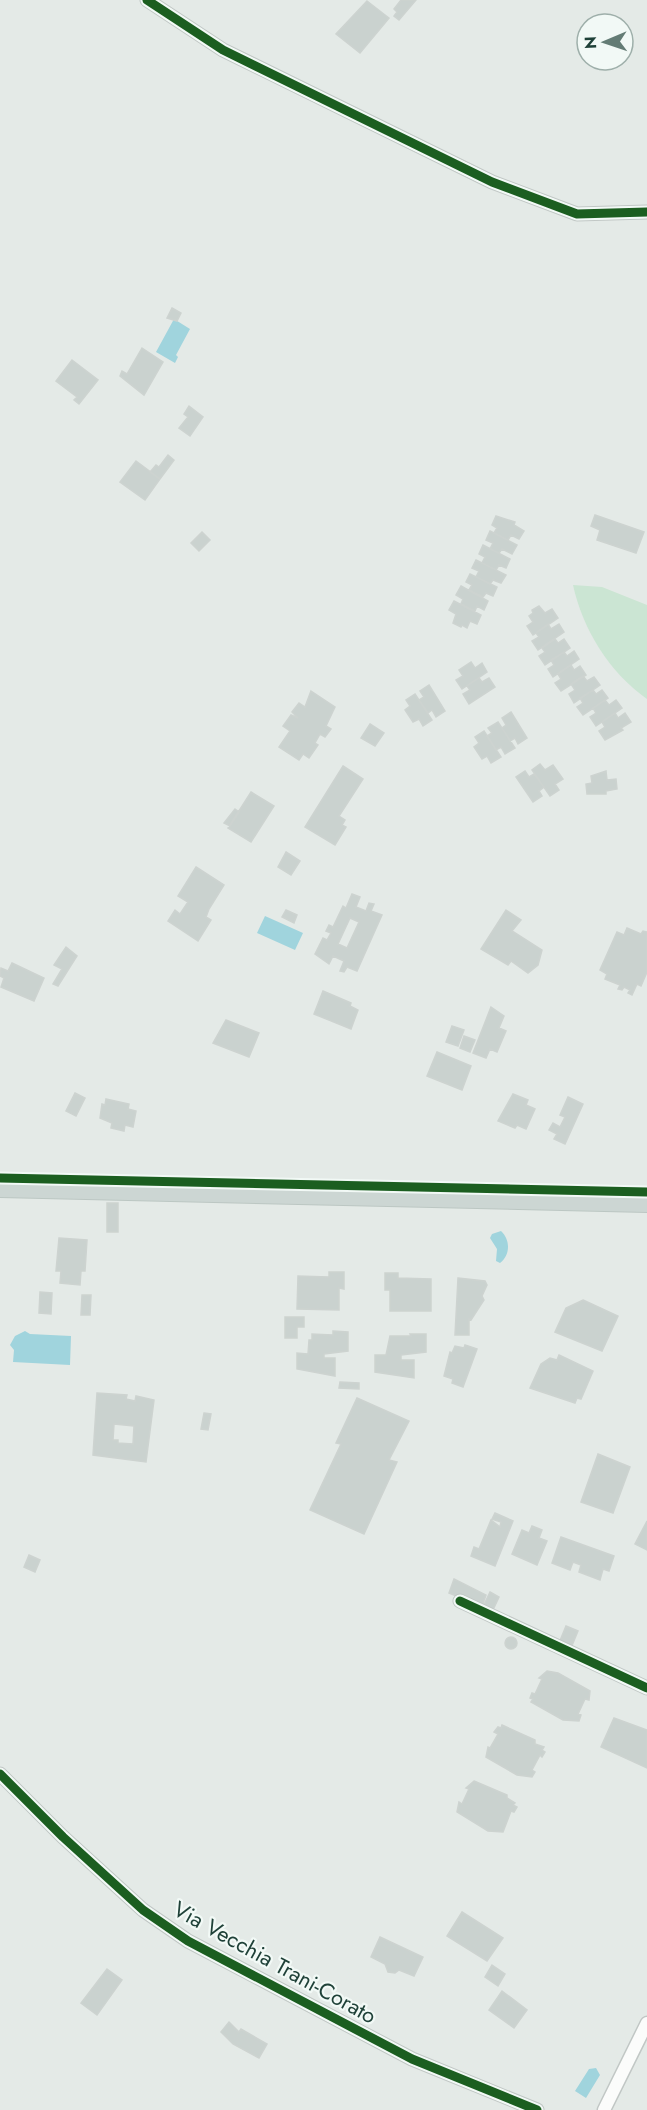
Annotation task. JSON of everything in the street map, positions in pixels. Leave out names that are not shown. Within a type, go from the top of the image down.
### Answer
[{"type":"main road","points":[[0,1187],[647,1202]]},
{"type":"street","points":[[147,0],[223,50],[492,182],[577,214],[647,212]]},
{"type":"street","points":[[460,1602],[647,1688]]},
{"type":"street","name":"Via Vecchia Trani-Corato","points":[[0,1774],[63,1838],[143,1910],[188,1941],[412,2059],[534,2109]]},
{"type":"street","points":[[642,2044],[647,2023]]},
{"type":"street","points":[[607,2107],[647,2034]]},
{"type":"green space","points":[[573,585],[602,587],[647,605],[647,699],[621,676],[600,649],[583,618]]},
{"type":"water","points":[[174,319],[190,329],[176,355],[178,357],[175,363],[156,352]]},
{"type":"water","points":[[265,916],[303,933],[295,950],[257,933]]},
{"type":"water","points":[[501,1231],[508,1243],[508,1248],[506,1256],[500,1263],[496,1261],[497,1249],[490,1238],[492,1234]]},
{"type":"water","points":[[25,1331],[30,1334],[71,1336],[70,1365],[13,1362],[14,1350],[10,1345],[15,1336]]},
{"type":"water","points":[[596,2068],[600,2075],[586,2098],[575,2091],[589,2069]]},
{"type":"building","points":[[401,0],[416,0],[399,20],[394,16],[397,12],[394,9]]},
{"type":"building","points":[[367,1],[389,18],[360,53],[336,34]]},
{"type":"building","points":[[172,308],[181,313],[177,321],[167,318]]},
{"type":"building","points":[[142,348],[163,362],[144,395],[120,376],[122,371],[127,374]]},
{"type":"building","points":[[72,360],[98,380],[79,404],[74,400],[77,397],[56,381]]},
{"type":"building","points":[[189,406],[203,417],[190,436],[179,428],[188,417],[184,414]]},
{"type":"building","points":[[168,455],[174,460],[160,479],[150,472],[156,465],[159,467]]},
{"type":"building","points":[[136,461],[160,479],[145,500],[120,482]]},
{"type":"building","points":[[595,515],[644,532],[636,553],[597,540],[600,530],[591,526]]},
{"type":"building","points":[[496,516],[515,522],[514,525],[524,531],[519,539],[511,535],[508,540],[494,533],[497,528],[492,525]]},
{"type":"building","points":[[490,531],[517,545],[512,554],[502,549],[499,553],[490,549],[493,543],[486,540]]},
{"type":"building","points":[[202,532],[210,540],[199,551],[191,543]]},
{"type":"building","points":[[483,545],[510,559],[506,568],[499,565],[496,570],[482,563],[485,557],[479,554]]},
{"type":"building","points":[[476,560],[506,575],[501,583],[493,580],[490,584],[476,577],[479,571],[472,568]]},
{"type":"building","points":[[470,574],[497,587],[493,596],[486,593],[483,597],[469,590],[472,585],[466,582]]},
{"type":"building","points":[[461,586],[488,601],[484,610],[477,606],[475,611],[461,604],[463,599],[456,595]]},
{"type":"building","points":[[454,601],[481,615],[477,624],[470,621],[467,628],[453,623],[456,614],[449,610]]},
{"type":"building","points":[[539,606],[545,613],[552,609],[558,618],[533,635],[527,626],[533,622],[529,616],[533,613],[532,610]]},
{"type":"building","points":[[548,624],[551,629],[559,624],[564,632],[538,650],[532,641],[539,637],[536,633]]},
{"type":"building","points":[[555,639],[558,643],[564,639],[570,648],[545,665],[539,656],[545,652],[542,648]]},
{"type":"building","points":[[574,651],[579,659],[553,677],[548,669],[554,665],[551,660],[564,652],[567,656]]},
{"type":"building","points":[[471,662],[475,668],[482,663],[487,672],[462,689],[456,680],[463,676],[459,670]]},
{"type":"building","points":[[571,665],[574,670],[580,666],[586,675],[561,691],[555,683],[561,679],[558,674]]},
{"type":"building","points":[[583,676],[587,681],[594,677],[600,685],[574,703],[569,694],[575,690],[571,684]]},
{"type":"building","points":[[479,678],[482,682],[489,678],[495,687],[469,704],[463,694],[470,690],[467,686]]},
{"type":"building","points":[[429,685],[445,711],[436,717],[432,710],[428,713],[419,700],[424,697],[420,691]]},
{"type":"building","points":[[593,690],[596,694],[602,690],[608,698],[583,715],[577,707],[583,703],[580,698]]},
{"type":"building","points":[[311,691],[335,707],[326,726],[331,729],[325,737],[320,734],[315,743],[318,745],[309,758],[303,754],[299,760],[279,747],[290,731],[283,726],[291,715],[298,718],[292,712],[299,703],[305,707]]},
{"type":"building","points":[[415,694],[432,720],[423,726],[419,719],[413,722],[405,710],[410,706],[406,700]]},
{"type":"building","points":[[605,700],[609,705],[616,700],[622,708],[596,726],[590,717],[596,713],[593,708]]},
{"type":"building","points":[[511,712],[527,738],[518,744],[515,738],[510,741],[502,728],[506,725],[502,718]]},
{"type":"building","points":[[615,713],[618,718],[625,713],[631,722],[621,728],[623,730],[605,740],[599,731],[605,727],[602,722]]},
{"type":"building","points":[[498,722],[515,748],[505,754],[501,747],[496,750],[487,736],[492,733],[488,728]]},
{"type":"building","points":[[370,724],[384,733],[375,746],[361,738]]},
{"type":"building","points":[[484,731],[501,757],[491,763],[487,756],[482,759],[474,747],[479,743],[475,737]]},
{"type":"building","points":[[540,764],[545,770],[553,765],[563,779],[555,784],[559,790],[550,796],[532,770]]},
{"type":"building","points":[[343,766],[363,779],[339,816],[345,820],[342,825],[346,827],[335,845],[305,827]]},
{"type":"building","points":[[525,771],[529,777],[534,774],[544,787],[539,791],[542,796],[533,802],[516,777]]},
{"type":"building","points":[[606,771],[607,780],[616,779],[617,789],[606,791],[606,794],[587,794],[586,784],[592,783],[591,776]]},
{"type":"building","points":[[251,792],[274,806],[251,842],[228,828]]},
{"type":"building","points":[[235,809],[239,812],[230,826],[224,823]]},
{"type":"building","points":[[286,852],[300,861],[291,875],[278,867]]},
{"type":"building","points":[[196,867],[224,885],[209,909],[206,917],[211,920],[198,941],[168,921],[175,910],[180,914],[188,902],[178,896]]},
{"type":"building","points":[[352,894],[360,897],[356,907],[366,911],[369,903],[374,904],[371,911],[382,915],[357,971],[347,967],[344,972],[340,971],[344,961],[333,956],[329,964],[315,954],[323,938],[327,940],[331,933],[326,931],[329,925],[333,927],[343,906],[346,908]],"holes":[[[350,918],[359,922],[347,948],[338,944]]]},
{"type":"building","points":[[286,910],[297,915],[294,923],[282,917]]},
{"type":"building","points":[[506,910],[521,920],[512,931],[542,950],[538,965],[528,973],[511,961],[508,965],[481,949]]},
{"type":"building","points":[[627,928],[641,934],[643,931],[647,932],[647,972],[641,986],[637,984],[632,995],[628,993],[630,990],[624,987],[622,990],[618,989],[620,985],[605,979],[607,974],[600,970],[617,932],[624,935]]},
{"type":"building","points":[[66,947],[77,956],[58,986],[53,984],[62,969],[54,965]]},
{"type":"building","points":[[12,963],[44,978],[34,1001],[1,987],[4,978],[0,976],[1,968],[8,971]]},
{"type":"building","points":[[323,991],[351,1003],[350,1006],[358,1010],[351,1029],[314,1014]]},
{"type":"building","points":[[491,1007],[504,1016],[499,1028],[506,1031],[497,1052],[490,1049],[486,1058],[473,1053]]},
{"type":"building","points":[[226,1020],[259,1033],[249,1057],[213,1043]]},
{"type":"building","points":[[452,1026],[464,1030],[458,1046],[446,1042]]},
{"type":"building","points":[[464,1036],[475,1040],[470,1052],[460,1048]]},
{"type":"building","points":[[437,1052],[471,1066],[462,1090],[427,1076]]},
{"type":"building","points":[[75,1093],[85,1098],[76,1116],[66,1111]]},
{"type":"building","points":[[513,1094],[528,1100],[526,1105],[535,1109],[526,1129],[517,1125],[515,1128],[498,1121]]},
{"type":"building","points":[[568,1097],[583,1104],[565,1144],[554,1139],[557,1134],[549,1130],[553,1123],[560,1127],[565,1117],[560,1115]]},
{"type":"building","points":[[106,1099],[129,1104],[128,1109],[136,1111],[133,1127],[125,1125],[124,1131],[111,1128],[112,1123],[100,1118],[102,1104],[105,1105]]},
{"type":"building","points":[[107,1203],[118,1203],[118,1232],[107,1232]]},
{"type":"building","points":[[59,1238],[87,1240],[85,1271],[81,1271],[80,1285],[60,1283],[61,1271],[56,1271]]},
{"type":"building","points":[[329,1272],[344,1272],[344,1289],[339,1288],[339,1310],[297,1309],[298,1276],[329,1277]]},
{"type":"building","points":[[385,1273],[398,1273],[398,1278],[431,1279],[431,1311],[390,1311],[390,1290],[385,1290]]},
{"type":"building","points":[[458,1278],[485,1281],[487,1285],[482,1296],[484,1300],[471,1320],[469,1319],[469,1335],[455,1335]]},
{"type":"building","points":[[40,1292],[52,1293],[51,1314],[39,1313]]},
{"type":"building","points":[[82,1295],[91,1295],[90,1315],[81,1315]]},
{"type":"building","points":[[583,1300],[618,1316],[602,1351],[555,1332],[566,1308]]},
{"type":"building","points":[[285,1317],[304,1317],[304,1327],[297,1327],[297,1338],[285,1338]]},
{"type":"building","points":[[333,1331],[348,1332],[348,1351],[324,1354],[324,1358],[335,1358],[335,1376],[297,1369],[297,1353],[308,1354],[312,1334],[333,1335]]},
{"type":"building","points":[[410,1334],[426,1334],[426,1352],[401,1355],[401,1360],[414,1360],[414,1378],[375,1372],[375,1355],[386,1355],[390,1336],[411,1336]]},
{"type":"building","points":[[465,1345],[477,1349],[463,1387],[452,1383],[453,1379],[444,1376],[450,1352],[452,1353],[455,1346],[464,1348]]},
{"type":"building","points":[[559,1355],[593,1371],[581,1399],[577,1398],[575,1403],[530,1388],[541,1364],[550,1358],[557,1360]]},
{"type":"building","points":[[340,1382],[359,1383],[359,1389],[339,1388]]},
{"type":"building","points":[[97,1393],[127,1395],[126,1399],[135,1401],[136,1396],[154,1400],[146,1462],[93,1455]],"holes":[[[114,1424],[134,1426],[133,1444],[118,1443],[118,1440],[113,1440]]]},
{"type":"building","points":[[357,1398],[409,1421],[389,1460],[397,1462],[364,1534],[310,1510],[341,1444],[336,1443]]},
{"type":"building","points":[[204,1413],[211,1414],[208,1430],[201,1429]]},
{"type":"building","points":[[598,1454],[630,1467],[613,1513],[581,1502]]},
{"type":"building","points":[[495,1513],[513,1521],[495,1566],[471,1556],[474,1547],[479,1549],[491,1520],[500,1527],[501,1522],[492,1519]]},
{"type":"building","points":[[647,1521],[647,1550],[635,1544]]},
{"type":"building","points":[[532,1526],[542,1530],[539,1538],[547,1541],[537,1565],[512,1554],[522,1530],[529,1533]]},
{"type":"building","points":[[561,1537],[614,1556],[609,1571],[603,1569],[600,1580],[579,1572],[581,1565],[573,1562],[570,1570],[552,1563]]},
{"type":"building","points":[[29,1555],[40,1560],[35,1572],[24,1567]]},
{"type":"building","points":[[454,1579],[486,1595],[482,1606],[449,1593]]},
{"type":"building","points":[[490,1592],[499,1597],[492,1612],[483,1607]]},
{"type":"building","points":[[566,1626],[578,1631],[571,1648],[559,1643]]},
{"type":"building","points":[[511,1637],[517,1643],[511,1649],[505,1643]]},
{"type":"building","points":[[547,1671],[558,1673],[590,1691],[589,1700],[585,1699],[578,1714],[581,1715],[579,1721],[563,1720],[531,1702],[532,1693],[535,1694],[542,1679],[539,1678]]},
{"type":"building","points":[[614,1718],[647,1730],[647,1768],[601,1747]]},
{"type":"building","points":[[502,1725],[535,1740],[535,1744],[544,1747],[542,1750],[545,1752],[542,1757],[540,1755],[532,1770],[535,1772],[532,1777],[517,1775],[486,1757],[488,1747],[490,1748],[498,1734],[494,1732]]},
{"type":"building","points":[[474,1781],[507,1795],[507,1798],[515,1803],[513,1805],[517,1807],[514,1812],[511,1811],[503,1832],[488,1831],[457,1812],[459,1802],[462,1804],[469,1789],[466,1788]]},
{"type":"building","points":[[462,1912],[503,1938],[487,1961],[447,1936]]},
{"type":"building","points":[[380,1937],[423,1957],[414,1976],[399,1970],[395,1973],[388,1972],[385,1964],[371,1957]]},
{"type":"building","points":[[492,1965],[505,1974],[498,1986],[485,1977]]},
{"type":"building","points":[[107,1969],[122,1980],[97,2015],[81,2003]]},
{"type":"building","points":[[502,1991],[527,2010],[514,2028],[489,2010]]},
{"type":"building","points":[[229,2022],[239,2032],[241,2029],[267,2044],[259,2058],[233,2044],[221,2032]]},
{"type":"cycle path","points":[[147,0],[223,50],[492,182],[577,214],[647,212]]},
{"type":"cycle path","points":[[0,1178],[647,1192]]},
{"type":"cycle path","points":[[460,1601],[647,1688]]},
{"type":"cycle path","points":[[0,1774],[63,1837],[143,1910],[188,1941],[412,2059],[537,2110]]}]
